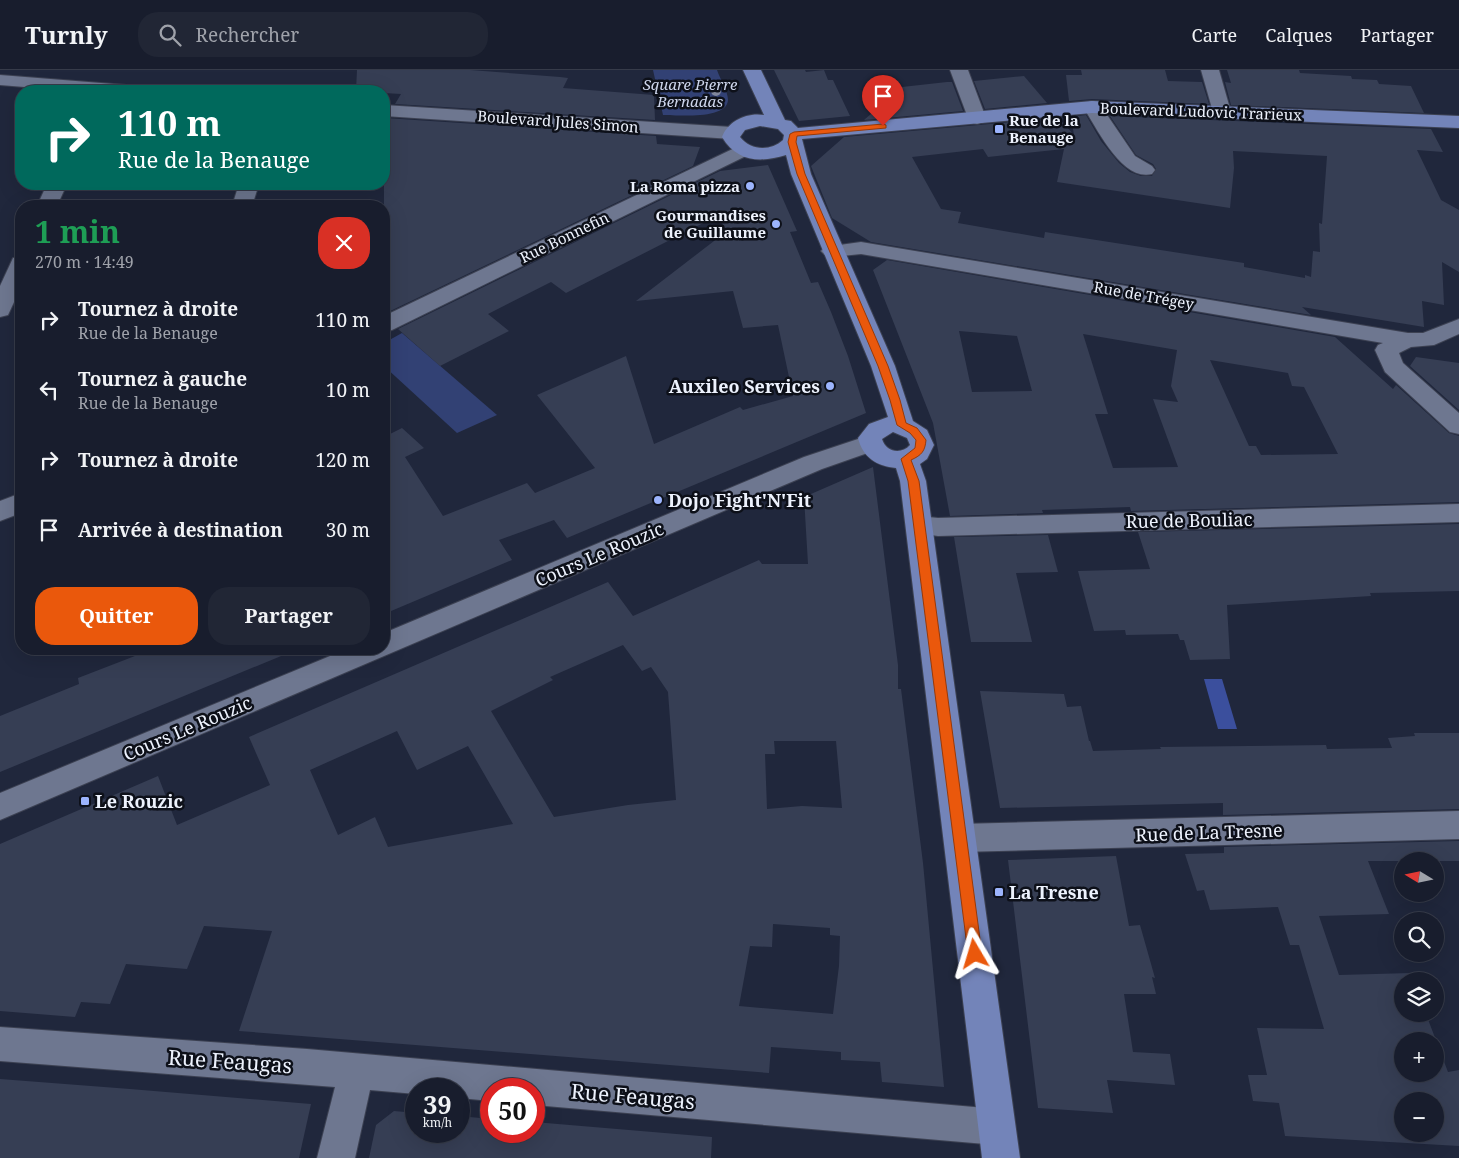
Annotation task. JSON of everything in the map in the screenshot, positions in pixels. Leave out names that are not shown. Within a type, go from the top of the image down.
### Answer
[{"type":"main road","points":[[735,70],[749,101],[740,135]]},
{"type":"main road","points":[[752,70],[776,122]]},
{"type":"main road","name":"Boulevard Ludovic Trarieux","points":[[765,153],[782,150],[793,138],[1092,107],[1459,122]]},
{"type":"main road","points":[[740,135],[760,120],[776,122],[791,129],[801,174],[832,251],[883,366],[902,425]]},
{"type":"main road","points":[[740,135],[765,153],[801,174]]},
{"type":"main road","points":[[885,425],[902,425],[914,430],[921,440],[920,449],[917,454],[898,460],[883,457],[870,444],[870,438],[878,428],[885,425]]},
{"type":"main road","points":[[906,459],[914,481],[999,1143]]},
{"type":"street","points":[[959,70],[978,118]]},
{"type":"street","points":[[1210,70],[1222,112]]},
{"type":"street","points":[[0,80],[50,85]]},
{"type":"street","points":[[1092,107],[1128,160],[1145,170]]},
{"type":"street","name":"Boulevard Jules Simon","points":[[390,110],[740,135]]},
{"type":"street","name":"Rue Bonnefin","points":[[390,322],[740,135]]},
{"type":"street","name":"Rue de Trégey","points":[[832,251],[861,248],[1408,340],[1426,340],[1458,329]]},
{"type":"street","points":[[0,310],[15,276]]},
{"type":"street","points":[[1408,340],[1386,350],[1393,367],[1459,426]]},
{"type":"street","name":"Cours Le Rouzic","points":[[390,642],[813,463],[870,444]]},
{"type":"street","points":[[0,512],[15,505]]},
{"type":"street","name":"Rue de Bouliac","points":[[919,526],[946,527],[1459,513]]},
{"type":"street","name":"Cours Le Rouzic","points":[[0,807],[361,655]]},
{"type":"street","name":"Rue de La Tresne","points":[[960,838],[1459,825]]},
{"type":"street","name":"Rue Feaugas","points":[[0,1044],[356,1072],[999,1143]]},
{"type":"street","points":[[336,1158],[356,1072]]},
{"type":"green space","name":"Square Pierre Bernadas","points":[[653,70],[717,70],[728,100],[719,111],[711,114],[689,116],[663,115]]},
{"type":"green space","points":[[402,333],[497,415],[457,433],[390,372],[390,340]]},
{"type":"shaded area","points":[[1204,679],[1222,679],[1237,729],[1218,729]]},
{"type":"building","points":[[357,70],[470,70],[568,78],[563,88],[654,95],[655,120],[395,104],[401,94],[390,93],[390,85],[356,85]]},
{"type":"building","points":[[774,70],[805,70],[806,72],[824,70],[828,80],[833,80],[850,116],[799,121]]},
{"type":"building","points":[[1081,70],[1165,70],[1168,81],[1202,82],[1209,104],[1092,99],[1069,101],[1066,75],[1082,75]]},
{"type":"building","points":[[1227,70],[1299,70],[1300,73],[1351,76],[1352,79],[1377,80],[1379,84],[1411,86],[1424,113],[1231,105],[1225,82],[1231,83]]},
{"type":"building","points":[[1024,76],[1047,103],[985,109],[974,81]]},
{"type":"building","points":[[952,82],[963,111],[864,120],[902,87]]},
{"type":"building","points":[[1086,115],[1101,141],[1119,163],[1130,172],[1141,176],[1152,176],[1156,169],[1153,164],[1136,155],[1110,116],[1431,129],[1443,152],[1417,150],[1441,200],[1459,210],[1459,272],[1442,262],[1444,305],[1422,301],[1424,327],[1302,307],[1311,315],[871,242],[832,218],[811,166],[844,137],[1059,118],[1074,135],[1071,117]],"holes":[[[983,149],[988,157],[1064,149],[1057,182],[1230,208],[1234,168],[1233,151],[1327,156],[1322,224],[1319,223],[1320,252],[1313,251],[1311,277],[1305,275],[1305,278],[1244,267],[1244,263],[1045,232],[1044,238],[958,223],[961,212],[941,209],[912,157]]]},
{"type":"building","points":[[390,118],[656,136],[657,144],[700,147],[693,166],[390,311],[390,200],[384,200],[384,190],[390,190]]},
{"type":"building","points":[[768,165],[797,231],[790,232],[811,283],[818,282],[831,312],[848,356],[866,413],[567,538],[554,520],[499,540],[512,560],[390,611],[390,434],[402,428],[424,448],[405,457],[443,516],[527,483],[535,493],[595,468],[537,395],[626,356],[654,444],[740,407],[743,410],[793,396],[778,325],[743,328],[733,291],[636,301],[727,231],[717,216],[566,293],[551,282],[488,314],[509,331],[440,366],[398,329],[720,171]]},
{"type":"building","points":[[887,260],[1335,337],[1393,389],[1396,385],[1449,433],[1459,436],[1459,502],[1131,511],[1130,507],[1042,510],[1043,513],[950,516],[933,423],[873,270]],"holes":[[[959,331],[1017,336],[1032,391],[972,392]],[[1083,334],[1177,350],[1171,386],[1178,402],[1153,399],[1178,467],[1113,468],[1095,414],[1108,414]],[[1210,360],[1288,373],[1292,386],[1304,387],[1338,454],[1261,455],[1256,446],[1249,446]]]},
{"type":"building","points":[[1416,357],[1459,363],[1459,410],[1410,366]]},
{"type":"building","points":[[873,467],[898,665],[898,689],[901,689],[923,863],[944,1087],[882,1082],[880,1062],[841,1060],[841,1052],[771,1047],[769,1073],[239,1031],[272,931],[204,926],[187,969],[126,964],[110,1004],[81,1002],[75,1017],[0,1011],[0,844],[158,776],[177,825],[226,804],[270,785],[249,737],[608,582],[633,616],[759,560],[762,564],[808,564],[804,497]],"holes":[[[623,645],[642,671],[651,667],[668,692],[676,800],[628,805],[554,817],[491,711],[553,680],[550,677]],[[397,731],[417,770],[468,746],[513,824],[388,847],[375,817],[338,835],[310,770]],[[774,741],[836,741],[842,808],[802,806],[767,809],[765,754],[775,754]],[[773,924],[830,928],[830,935],[840,936],[839,966],[833,1014],[739,1006],[750,946],[772,947]]]},
{"type":"building","points":[[1459,524],[1459,591],[1370,593],[1371,596],[1227,605],[1230,659],[1190,660],[1184,640],[1180,640],[1178,634],[1126,635],[1125,630],[1094,631],[1078,571],[1150,569],[1138,532]]},
{"type":"building","points":[[1048,535],[1058,572],[1016,573],[1032,642],[971,642],[954,537]]},
{"type":"building","points":[[137,655],[283,655],[0,772],[0,716],[79,684],[78,678]]},
{"type":"building","points":[[980,691],[1064,694],[1067,707],[1081,706],[1093,751],[1161,749],[1160,747],[1326,745],[1327,749],[1392,748],[1388,738],[1415,736],[1414,733],[1459,733],[1459,809],[1223,815],[1223,803],[1000,808]]},
{"type":"building","points":[[1459,841],[1459,861],[1444,861],[1444,852],[1394,852],[1394,861],[1368,861],[1389,914],[1319,916],[1339,975],[1394,973],[1394,1022],[1429,1022],[1433,1032],[1394,1032],[1394,1082],[1444,1082],[1444,1061],[1448,1072],[1459,1070],[1459,1146],[1285,1136],[1279,1103],[1253,1101],[1248,1075],[1267,1075],[1257,1028],[1324,1029],[1299,945],[1290,945],[1278,907],[1210,910],[1204,890],[1197,891],[1185,854],[1224,853],[1224,847]]},
{"type":"building","points":[[1116,856],[1129,926],[1140,925],[1155,978],[1152,977],[1156,994],[1124,994],[1133,1052],[1170,1054],[1175,1085],[1107,1080],[1113,1113],[1038,1108],[1008,860]]},
{"type":"building","points":[[0,1079],[311,1104],[299,1158],[0,1158]]},
{"type":"building","points":[[394,1111],[405,1112],[405,1143],[470,1143],[470,1117],[480,1118],[480,1143],[545,1143],[545,1123],[712,1137],[711,1158],[369,1158],[376,1125]]},
{"type":"place","name":"Rue de la Benauge","points":[[999,129]]},
{"type":"place","name":"La Roma pizza","points":[[750,186]]},
{"type":"place","name":"Gourmandises de Guillaume","points":[[776,224]]},
{"type":"place","name":"Auxileo Services","points":[[830,386]]},
{"type":"place","name":"Dojo Fight'N'Fit","points":[[658,500]]},
{"type":"place","name":"Le Rouzic","points":[[85,801]]},
{"type":"place","name":"La Tresne","points":[[999,892]]},
{"type":"route","points":[[883,126],[794,134],[792,142],[801,174],[832,251],[883,366],[902,425],[914,430],[919,435],[922,444],[917,454],[906,459],[914,481],[975,954]]}]
